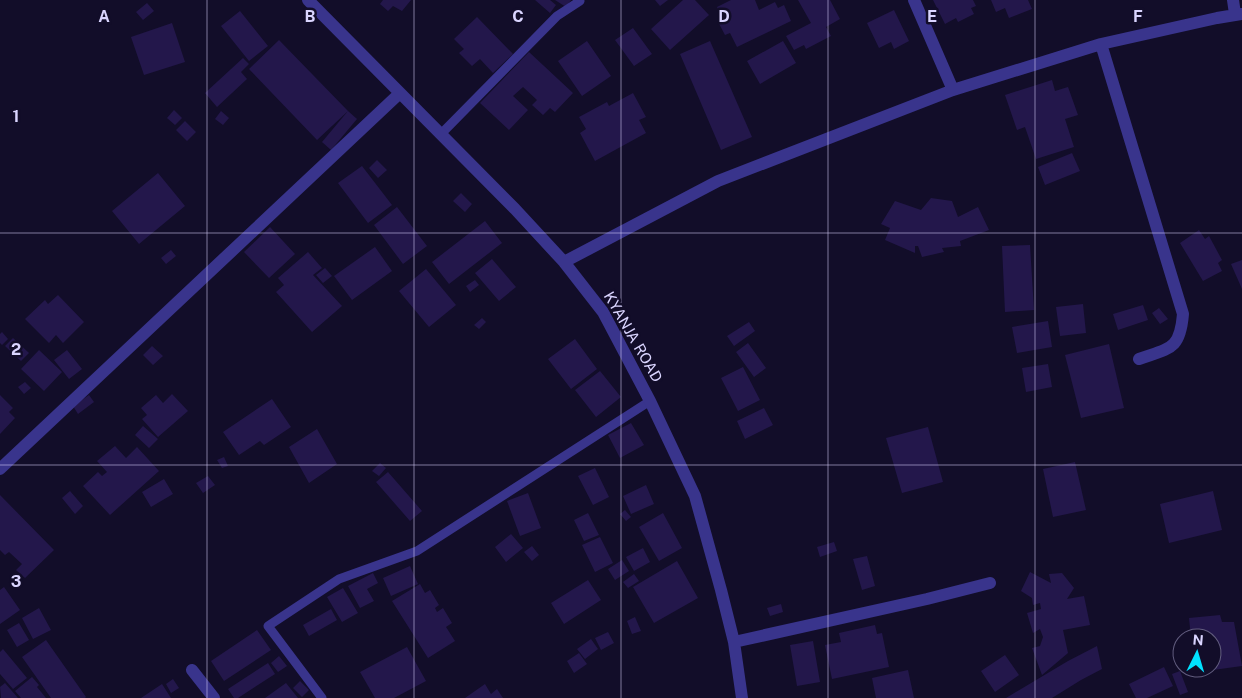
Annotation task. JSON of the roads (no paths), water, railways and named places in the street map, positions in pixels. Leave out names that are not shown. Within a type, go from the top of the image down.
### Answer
[{"type":"street","name":"KYANJA ROAD","points":[[308,0],[564,262],[603,312],[650,401],[695,496],[734,642],[742,698]]},
{"type":"street","points":[[914,0],[953,90]]},
{"type":"street","points":[[564,262],[718,181],[953,90],[1101,44],[1239,14],[1233,0]]},
{"type":"street","points":[[1101,44],[1183,314],[1178,339],[1171,347],[1139,359]]},
{"type":"street","points":[[0,469],[400,93]]},
{"type":"street","points":[[734,642],[990,583]]},
{"type":"street","points":[[192,670],[214,698]]},
{"type":"lane","points":[[441,134],[557,16],[580,1]]},
{"type":"lane","points":[[322,698],[268,626],[338,579],[416,551],[650,401]]}]
